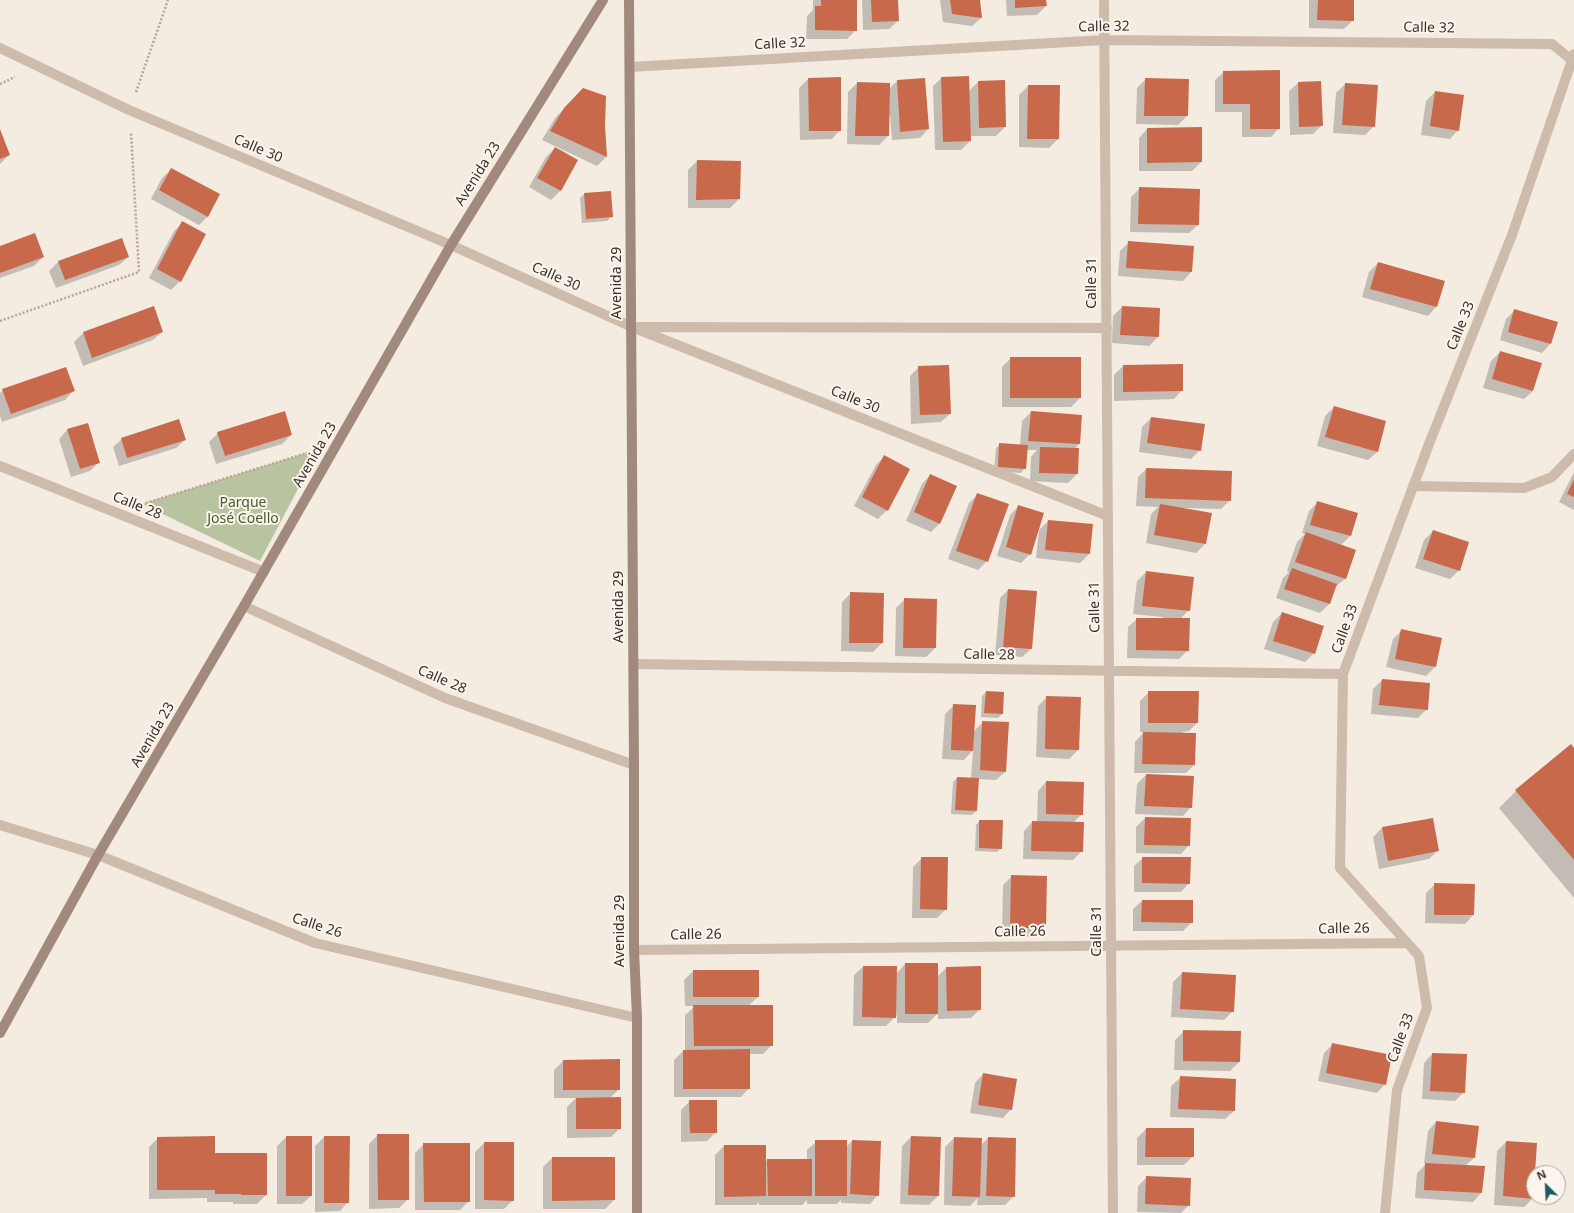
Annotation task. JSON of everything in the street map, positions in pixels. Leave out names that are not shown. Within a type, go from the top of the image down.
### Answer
[{"type":"street","name":"Avenida 23","points":[[0,1033],[98,856],[338,444],[451,245],[603,0]]},
{"type":"street","name":"Avenida 29","points":[[629,0],[634,664],[634,950],[636,1018],[637,1213]]},
{"type":"street","name":"Calle 31","points":[[1104,0],[1113,1213]]},
{"type":"street","name":"Calle 32","points":[[630,67],[1104,40],[1552,44],[1573,59]]},
{"type":"street","name":"Calle 30","points":[[0,48],[129,110],[451,245],[632,327],[1108,516]]},
{"type":"street","name":"Calle 33","points":[[1385,1213],[1397,1090],[1427,1008],[1419,956],[1340,868],[1343,674],[1413,486],[1512,235],[1573,59]]},
{"type":"street","points":[[632,327],[1107,328]]},
{"type":"street","points":[[1413,486],[1524,488],[1552,477],[1574,454]]},
{"type":"street","name":"Calle 28","points":[[0,466],[264,572]]},
{"type":"street","name":"Calle 28","points":[[244,606],[445,698],[634,765]]},
{"type":"street","name":"Calle 28","points":[[634,664],[1343,674]]},
{"type":"street","name":"Calle 26","points":[[0,825],[98,856],[315,943],[636,1018]]},
{"type":"street","name":"Calle 26","points":[[634,950],[1407,943]]},
{"type":"path","points":[[0,321],[139,272],[129,110],[168,0]]},
{"type":"path","points":[[115,512],[338,444]]},
{"type":"green space","name":"Parque José Coello","points":[[319,449],[260,561],[142,504]]},
{"type":"building","points":[[821,0],[857,0],[857,31],[815,30],[815,6],[821,6]]},
{"type":"building","points":[[871,0],[898,0],[899,21],[872,22]]},
{"type":"building","points":[[950,0],[980,0],[982,18],[952,14]]},
{"type":"building","points":[[1015,0],[1046,0],[1047,6],[1015,8]]},
{"type":"building","points":[[1318,0],[1354,0],[1354,21],[1317,20]]},
{"type":"building","points":[[1280,70],[1280,129],[1250,129],[1250,104],[1223,104],[1223,71]]},
{"type":"building","points":[[969,76],[971,141],[943,142],[941,77]]},
{"type":"building","points":[[841,77],[841,131],[809,131],[808,78]]},
{"type":"building","points":[[925,78],[929,129],[900,132],[897,80]]},
{"type":"building","points":[[1145,78],[1189,79],[1188,116],[1144,116]]},
{"type":"building","points":[[1005,80],[1006,127],[979,128],[978,81]]},
{"type":"building","points":[[1321,81],[1323,126],[1299,127],[1298,82]]},
{"type":"building","points":[[857,82],[890,83],[889,136],[855,136]]},
{"type":"building","points":[[1345,83],[1378,85],[1375,127],[1342,125]]},
{"type":"building","points":[[1028,85],[1060,85],[1059,139],[1027,139]]},
{"type":"building","points":[[583,88],[606,96],[605,126],[607,157],[550,131],[564,108]]},
{"type":"building","points":[[1435,91],[1464,95],[1459,131],[1430,126]]},
{"type":"building","points":[[1202,127],[1202,162],[1147,163],[1147,128]]},
{"type":"building","points":[[0,129],[10,155],[0,159]]},
{"type":"building","points":[[555,147],[578,160],[561,191],[537,178]]},
{"type":"building","points":[[697,160],[741,161],[740,199],[696,200]]},
{"type":"building","points":[[171,168],[220,194],[208,217],[159,190]]},
{"type":"building","points":[[1139,187],[1200,189],[1199,225],[1138,224]]},
{"type":"building","points":[[611,191],[613,217],[586,219],[584,193]]},
{"type":"building","points":[[182,221],[206,234],[181,282],[157,269]]},
{"type":"building","points":[[35,233],[44,257],[0,273],[0,246]]},
{"type":"building","points":[[122,238],[129,257],[65,280],[58,261]]},
{"type":"building","points":[[1128,241],[1194,246],[1192,272],[1126,268]]},
{"type":"building","points":[[1378,262],[1445,281],[1437,307],[1370,289]]},
{"type":"building","points":[[154,306],[163,332],[92,358],[83,332]]},
{"type":"building","points":[[1122,306],[1160,308],[1159,337],[1120,335]]},
{"type":"building","points":[[1514,309],[1558,322],[1551,344],[1508,332]]},
{"type":"building","points":[[1500,351],[1542,363],[1533,391],[1492,379]]},
{"type":"building","points":[[1010,357],[1081,357],[1081,398],[1010,398]]},
{"type":"building","points":[[1183,364],[1183,391],[1123,392],[1123,365]]},
{"type":"building","points":[[949,365],[951,414],[920,415],[918,366]]},
{"type":"building","points":[[66,367],[75,391],[11,414],[2,389]]},
{"type":"building","points":[[1334,406],[1386,421],[1378,452],[1325,437]]},
{"type":"building","points":[[285,411],[292,435],[225,456],[217,432]]},
{"type":"building","points":[[1031,411],[1082,415],[1080,444],[1028,441]]},
{"type":"building","points":[[1151,417],[1205,424],[1201,451],[1147,443]]},
{"type":"building","points":[[179,419],[186,440],[127,458],[121,438]]},
{"type":"building","points":[[88,423],[100,463],[80,469],[67,429]]},
{"type":"building","points":[[999,443],[1028,445],[1026,469],[998,467]]},
{"type":"building","points":[[1040,447],[1079,448],[1078,474],[1039,473]]},
{"type":"building","points":[[884,455],[910,469],[888,511],[862,497]]},
{"type":"building","points":[[1146,468],[1232,471],[1231,501],[1145,498]]},
{"type":"building","points":[[930,474],[957,486],[940,524],[914,512]]},
{"type":"building","points":[[1574,479],[1574,497],[1567,494]]},
{"type":"building","points":[[977,493],[1009,504],[988,562],[956,551]]},
{"type":"building","points":[[1317,501],[1358,513],[1351,536],[1310,525]]},
{"type":"building","points":[[1160,504],[1212,513],[1206,544],[1154,535]]},
{"type":"building","points":[[1018,505],[1044,513],[1031,555],[1006,547]]},
{"type":"building","points":[[1048,520],[1093,524],[1090,554],[1045,550]]},
{"type":"building","points":[[1433,530],[1469,542],[1460,571],[1423,559]]},
{"type":"building","points":[[1306,532],[1356,550],[1346,579],[1295,562]]},
{"type":"building","points":[[1292,568],[1337,584],[1330,604],[1284,589]]},
{"type":"building","points":[[1146,571],[1194,577],[1190,611],[1142,606]]},
{"type":"building","points":[[1008,589],[1037,591],[1032,649],[1003,647]]},
{"type":"building","points":[[850,592],[884,593],[883,643],[849,643]]},
{"type":"building","points":[[904,598],[937,599],[936,648],[903,648]]},
{"type":"building","points":[[1282,612],[1324,626],[1315,654],[1273,641]]},
{"type":"building","points":[[1136,618],[1190,618],[1189,651],[1136,650]]},
{"type":"building","points":[[1401,629],[1442,638],[1436,667],[1395,659]]},
{"type":"building","points":[[1382,679],[1430,683],[1428,710],[1379,705]]},
{"type":"building","points":[[986,691],[1004,692],[1003,714],[984,713]]},
{"type":"building","points":[[1148,691],[1199,691],[1198,723],[1148,723]]},
{"type":"building","points":[[1046,696],[1081,697],[1079,750],[1045,749]]},
{"type":"building","points":[[953,704],[976,705],[973,751],[951,750]]},
{"type":"building","points":[[982,721],[1009,722],[1006,772],[980,770]]},
{"type":"building","points":[[1143,732],[1196,733],[1195,765],[1142,764]]},
{"type":"building","points":[[1571,744],[1574,748],[1574,860],[1515,790]]},
{"type":"building","points":[[1146,774],[1194,776],[1192,808],[1144,806]]},
{"type":"building","points":[[957,777],[979,778],[977,811],[955,810]]},
{"type":"building","points":[[1046,781],[1084,782],[1083,815],[1046,814]]},
{"type":"building","points":[[1145,817],[1191,818],[1190,846],[1144,845]]},
{"type":"building","points":[[1433,818],[1439,851],[1388,861],[1382,827]]},
{"type":"building","points":[[979,820],[1003,820],[1002,849],[979,848]]},
{"type":"building","points":[[1032,821],[1084,822],[1083,852],[1031,851]]},
{"type":"building","points":[[921,857],[948,857],[947,910],[920,909]]},
{"type":"building","points":[[1142,857],[1191,857],[1190,884],[1142,883]]},
{"type":"building","points":[[1011,875],[1047,876],[1046,928],[1010,928]]},
{"type":"building","points":[[1434,883],[1475,884],[1474,915],[1434,915]]},
{"type":"building","points":[[1142,900],[1193,900],[1193,923],[1141,922]]},
{"type":"building","points":[[905,963],[938,963],[938,1014],[905,1014]]},
{"type":"building","points":[[863,966],[897,966],[896,1018],[862,1017]]},
{"type":"building","points":[[981,966],[981,1010],[947,1011],[946,967]]},
{"type":"building","points":[[693,970],[759,970],[759,997],[693,997]]},
{"type":"building","points":[[1182,972],[1236,975],[1234,1012],[1180,1009]]},
{"type":"building","points":[[693,1005],[773,1005],[773,1046],[694,1046]]},
{"type":"building","points":[[1183,1030],[1241,1031],[1240,1062],[1183,1061]]},
{"type":"building","points":[[1332,1043],[1392,1055],[1386,1085],[1326,1073]]},
{"type":"building","points":[[750,1049],[750,1089],[683,1089],[683,1050]]},
{"type":"building","points":[[1432,1053],[1467,1054],[1465,1093],[1430,1091]]},
{"type":"building","points":[[620,1059],[620,1090],[563,1090],[563,1060]]},
{"type":"building","points":[[983,1073],[1017,1079],[1012,1110],[978,1105]]},
{"type":"building","points":[[1180,1076],[1236,1079],[1235,1111],[1178,1109]]},
{"type":"building","points":[[621,1097],[621,1129],[576,1129],[576,1098]]},
{"type":"building","points":[[689,1100],[717,1100],[717,1133],[690,1133]]},
{"type":"building","points":[[1436,1121],[1479,1126],[1475,1158],[1432,1154]]},
{"type":"building","points":[[1146,1128],[1194,1128],[1194,1157],[1145,1157]]},
{"type":"building","points":[[377,1134],[409,1134],[409,1200],[378,1200]]},
{"type":"building","points":[[215,1136],[215,1153],[267,1153],[267,1195],[215,1194],[215,1190],[157,1190],[157,1137]]},
{"type":"building","points":[[286,1136],[312,1136],[312,1196],[286,1196]]},
{"type":"building","points":[[324,1136],[350,1136],[349,1203],[324,1203]]},
{"type":"building","points":[[911,1136],[941,1137],[939,1196],[908,1195]]},
{"type":"building","points":[[954,1137],[982,1138],[980,1197],[952,1196]]},
{"type":"building","points":[[988,1137],[1016,1138],[1015,1197],[986,1196]]},
{"type":"building","points":[[815,1140],[847,1140],[847,1196],[815,1196]]},
{"type":"building","points":[[852,1140],[881,1141],[879,1196],[850,1194]]},
{"type":"building","points":[[1506,1141],[1537,1143],[1536,1165],[1526,1165],[1526,1198],[1503,1196]]},
{"type":"building","points":[[484,1142],[514,1142],[514,1201],[484,1200]]},
{"type":"building","points":[[423,1143],[470,1143],[470,1202],[424,1202]]},
{"type":"building","points":[[724,1145],[766,1145],[766,1196],[724,1197]]},
{"type":"building","points":[[552,1157],[615,1157],[615,1200],[552,1201]]},
{"type":"building","points":[[767,1159],[812,1159],[812,1196],[768,1196]]},
{"type":"building","points":[[1425,1163],[1485,1166],[1482,1193],[1424,1190]]},
{"type":"building","points":[[1146,1176],[1191,1178],[1190,1206],[1145,1204]]}]
